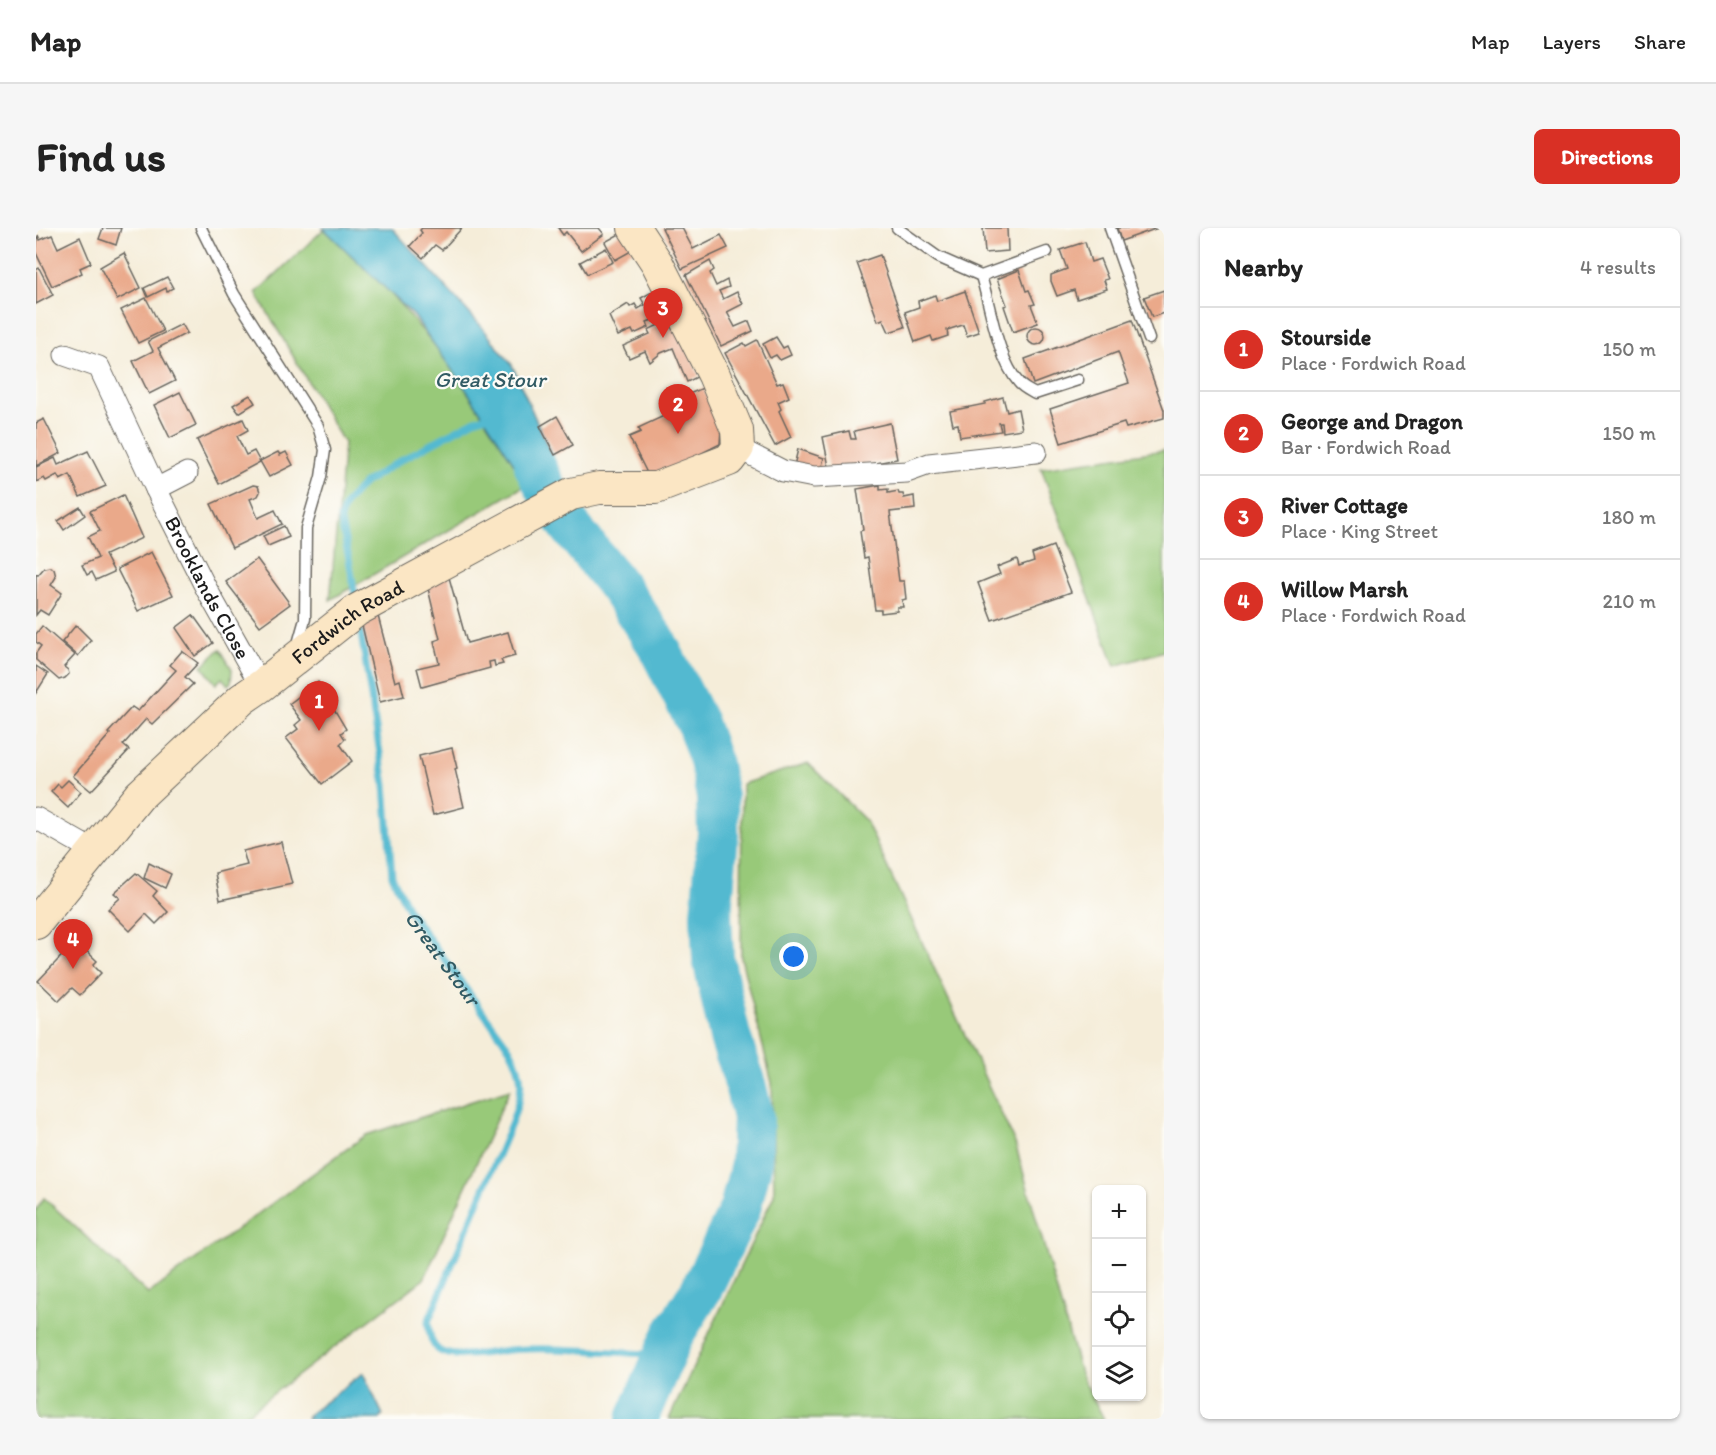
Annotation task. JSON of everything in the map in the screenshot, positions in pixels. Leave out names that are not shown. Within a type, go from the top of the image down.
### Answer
[{"type":"street","points":[[634,228],[657,263],[714,375],[737,430],[738,448],[783,471],[814,477],[907,472],[929,464],[1036,452]]},
{"type":"street","name":"Brooklands Close","points":[[65,355],[99,367],[156,489],[207,590],[261,686]]},
{"type":"street","name":"Fordwich Road","points":[[36,923],[138,796],[242,699],[357,610],[534,512],[571,494],[598,488],[656,488],[729,460],[738,448]]},
{"type":"street","points":[[156,489],[187,474]]},
{"type":"street","points":[[36,818],[94,851]]},
{"type":"lane","points":[[201,228],[234,294],[318,426],[325,450],[321,477],[306,528],[305,619],[293,659]]},
{"type":"lane","points":[[897,228],[938,257],[981,276],[1047,252]]},
{"type":"lane","points":[[1110,228],[1149,339]]},
{"type":"lane","points":[[981,276],[999,342],[1008,365],[1020,384],[1035,394],[1078,380]]},
{"type":"green space","points":[[324,229],[381,282],[445,357],[526,485],[330,600],[344,443],[256,293]]},
{"type":"green space","points":[[1164,450],[1164,651],[1115,666],[1041,468]]},
{"type":"green space","points":[[220,649],[232,669],[231,682],[228,685],[222,678],[216,684],[202,666]]},
{"type":"green space","points":[[808,763],[866,821],[1015,1143],[1080,1373],[1092,1396],[1092,1401],[1095,1401],[1104,1419],[669,1419],[774,1195],[772,1083],[741,958],[742,784]]},
{"type":"green space","points":[[510,1089],[424,1279],[240,1419],[36,1419],[36,1210],[44,1198],[148,1294],[366,1135]]},
{"type":"water","name":"Great Stour","points":[[323,228],[392,228],[481,326],[512,365],[562,479],[562,494],[534,500],[518,470],[469,394],[414,316]]},
{"type":"water","points":[[363,1373],[383,1415],[380,1419],[306,1419],[308,1415]]},
{"type":"building","points":[[103,228],[121,228],[116,245],[99,239]]},
{"type":"building","points":[[422,228],[462,228],[442,250],[435,245],[423,258],[410,246],[422,233],[420,230]]},
{"type":"building","points":[[558,228],[599,228],[604,234],[581,251],[566,232],[563,235]]},
{"type":"building","points":[[662,228],[682,228],[693,249],[721,235],[728,248],[682,269]]},
{"type":"building","points":[[983,228],[1007,228],[1008,251],[985,253]]},
{"type":"building","points":[[1117,228],[1158,228],[1121,241]]},
{"type":"building","points":[[623,232],[633,250],[615,260],[605,242]]},
{"type":"building","points":[[38,235],[40,240],[52,235],[58,248],[80,237],[91,263],[80,268],[82,273],[52,286],[36,253]]},
{"type":"building","points":[[1085,242],[1091,262],[1100,259],[1108,279],[1104,280],[1107,289],[1077,299],[1074,290],[1057,296],[1051,275],[1067,269],[1060,250]]},
{"type":"building","points":[[606,248],[613,262],[587,274],[580,262]]},
{"type":"building","points":[[124,253],[141,288],[117,300],[100,267]]},
{"type":"building","points":[[880,255],[905,327],[889,332],[883,319],[878,321],[857,263]]},
{"type":"building","points":[[710,261],[714,270],[710,273],[716,286],[727,280],[729,287],[719,291],[723,299],[737,292],[743,304],[727,312],[735,327],[749,321],[753,331],[721,346],[686,275]]},
{"type":"building","points":[[39,268],[53,295],[36,304],[36,270]]},
{"type":"building","points":[[1019,270],[1026,291],[1029,290],[1035,304],[1031,305],[1038,323],[1013,332],[1004,306],[1007,305],[997,279]]},
{"type":"building","points":[[167,277],[173,288],[167,291],[166,288],[148,297],[144,288]]},
{"type":"building","points":[[659,288],[674,315],[657,323],[655,319],[647,322],[649,327],[634,334],[632,330],[618,336],[609,316],[628,304],[630,307],[635,304],[638,309],[645,305],[641,298]]},
{"type":"building","points":[[1164,290],[1164,313],[1152,317],[1144,297]]},
{"type":"building","points":[[965,291],[979,332],[967,336],[963,325],[947,330],[948,336],[933,341],[931,336],[915,342],[905,312],[919,307],[918,301],[935,295],[937,301]]},
{"type":"building","points":[[146,298],[163,331],[138,343],[121,310]]},
{"type":"building","points":[[675,317],[699,376],[687,382],[673,348],[661,353],[650,362],[645,351],[629,358],[623,346],[650,334],[648,330]]},
{"type":"building","points":[[1132,320],[1164,410],[1164,418],[1126,428],[1124,423],[1061,443],[1050,409],[1129,383],[1118,352],[1033,384],[1025,359]]},
{"type":"building","points":[[182,324],[187,333],[158,348],[175,381],[149,394],[133,361],[153,351],[148,341]]},
{"type":"building","points":[[1036,327],[1042,330],[1045,336],[1042,342],[1036,345],[1030,342],[1027,336],[1030,330]]},
{"type":"building","points":[[776,337],[783,348],[787,346],[791,355],[780,360],[776,355],[770,358],[763,344]]},
{"type":"building","points":[[757,340],[777,384],[783,382],[789,397],[778,402],[781,409],[779,411],[791,437],[775,446],[725,353],[744,343],[746,346]]},
{"type":"building","points":[[703,388],[721,428],[720,444],[650,479],[629,437],[641,432],[638,428],[677,410],[673,401]]},
{"type":"building","points":[[180,392],[196,425],[170,438],[154,405]]},
{"type":"building","points":[[250,395],[255,403],[239,413],[233,405]]},
{"type":"building","points":[[1003,397],[1007,412],[1018,409],[1022,429],[1003,432],[1002,423],[999,423],[1001,431],[960,437],[958,424],[953,425],[950,411],[985,404],[985,402]]},
{"type":"building","points":[[557,416],[573,445],[555,455],[540,426]]},
{"type":"building","points":[[44,419],[61,453],[36,466],[36,423]]},
{"type":"building","points":[[243,419],[248,430],[237,436],[246,455],[254,451],[260,462],[219,484],[197,440]]},
{"type":"building","points":[[890,423],[897,459],[830,472],[823,437],[849,431],[851,439],[856,439],[854,431]]},
{"type":"building","points":[[798,449],[824,458],[820,474],[794,466]]},
{"type":"building","points":[[88,451],[106,486],[80,497],[70,475],[60,480],[57,475],[46,481],[44,478],[36,482],[36,467],[55,458],[58,465]]},
{"type":"building","points":[[278,452],[280,455],[286,452],[293,465],[269,477],[260,461]]},
{"type":"building","points":[[253,485],[258,486],[260,492],[258,496],[250,499],[258,518],[275,510],[282,524],[232,548],[211,504]]},
{"type":"building","points":[[880,485],[880,490],[888,489],[888,493],[898,491],[899,494],[903,494],[904,498],[914,496],[915,509],[890,512],[899,581],[904,581],[906,599],[902,600],[903,607],[897,607],[897,611],[881,613],[881,610],[875,610],[868,557],[864,558],[860,531],[863,530],[857,489]]},
{"type":"building","points":[[123,495],[142,538],[105,555],[114,572],[96,580],[92,572],[87,575],[82,565],[98,558],[88,537],[100,531],[90,511]]},
{"type":"building","points":[[80,507],[85,515],[64,530],[58,521]]},
{"type":"building","points":[[284,526],[289,537],[268,546],[263,536]]},
{"type":"building","points":[[1053,546],[1071,592],[992,620],[978,583],[1000,574],[997,567],[1017,559],[1019,566],[1034,561],[1032,554]]},
{"type":"building","points":[[151,552],[173,595],[138,611],[117,569]]},
{"type":"building","points":[[257,559],[290,604],[260,626],[226,582]]},
{"type":"building","points":[[50,567],[54,569],[56,577],[51,585],[62,593],[48,615],[40,610],[36,615],[36,574]]},
{"type":"building","points":[[447,570],[467,643],[508,632],[515,656],[501,660],[503,664],[495,666],[494,661],[489,662],[490,668],[422,687],[417,668],[439,663],[434,641],[440,639],[427,584]]},
{"type":"building","points":[[377,612],[395,682],[400,680],[404,696],[380,702],[361,621]]},
{"type":"building","points":[[193,615],[213,643],[195,656],[176,628]]},
{"type":"building","points":[[76,625],[91,640],[78,656],[62,642]]},
{"type":"building","points":[[42,626],[75,655],[64,667],[69,674],[65,678],[59,680],[36,660],[36,653],[41,646],[36,642],[36,634]]},
{"type":"building","points":[[182,651],[198,663],[185,677],[193,684],[152,724],[146,719],[123,745],[129,750],[91,791],[73,776],[132,707],[138,711],[176,670],[170,665]]},
{"type":"building","points":[[36,666],[48,674],[36,693]]},
{"type":"building","points":[[318,682],[346,729],[341,733],[345,739],[340,744],[352,761],[322,784],[286,738],[298,729],[295,725],[301,720],[289,704]]},
{"type":"building","points":[[452,748],[464,807],[433,815],[419,756]]},
{"type":"building","points":[[68,780],[81,792],[68,808],[51,792],[58,784],[61,787]]},
{"type":"building","points":[[281,842],[292,884],[220,900],[215,873],[247,865],[243,851]]},
{"type":"building","points":[[149,863],[171,874],[165,888],[144,878]]},
{"type":"building","points":[[136,873],[157,891],[153,896],[168,912],[156,924],[146,914],[130,931],[108,909],[120,898],[114,893]]},
{"type":"building","points":[[76,941],[97,961],[93,965],[101,973],[80,995],[72,988],[59,1001],[38,981]]},
{"type":"waterway","name":"Great Stour","points":[[356,601],[340,518],[346,503],[363,484],[401,460],[475,420],[492,414]]},
{"type":"waterway","name":"Great Stour","points":[[535,466],[550,496],[569,525],[619,587],[656,642],[697,723],[710,760],[717,797],[718,833],[711,915],[713,958],[730,1037],[753,1117],[751,1165],[740,1209],[701,1290],[673,1335],[637,1419]]},
{"type":"waterway","name":"Great Stour","points":[[359,621],[385,785],[392,876],[409,911],[510,1049],[515,1059],[521,1085],[512,1122],[428,1322],[432,1342],[440,1351],[455,1355],[547,1349],[663,1355]]},
{"type":"place","name":"River Cottage","points":[[663,338]]},
{"type":"place","name":"George and Dragon","points":[[678,434]]},
{"type":"place","name":"Stourside","points":[[319,731]]},
{"type":"place","name":"Willow Marsh","points":[[73,969]]}]
